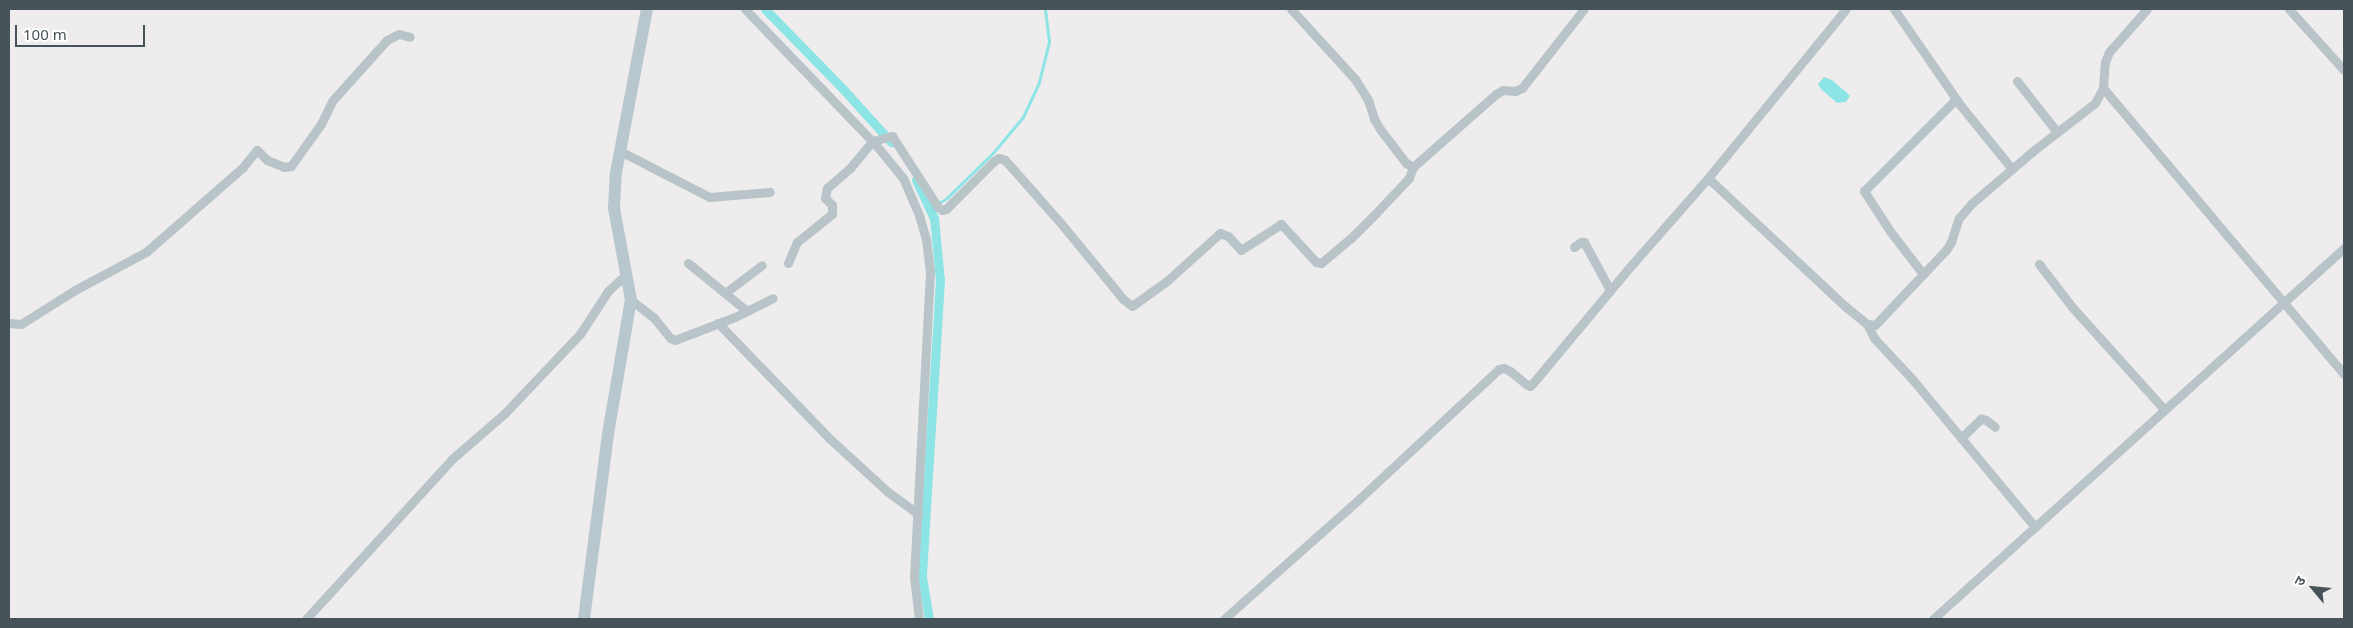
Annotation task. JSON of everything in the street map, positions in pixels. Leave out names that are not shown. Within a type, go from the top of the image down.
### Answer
[{"type":"main road","points":[[584,619],[608,434],[631,300],[614,208],[616,172],[647,9]]},
{"type":"street","points":[[745,9],[877,140],[903,178],[920,215],[929,257],[928,338],[914,578],[919,619]]},
{"type":"street","points":[[1291,9],[1355,79],[1368,100],[1380,130],[1406,163],[1413,167]]},
{"type":"street","points":[[788,263],[797,242],[832,214],[832,205],[825,198],[827,188],[850,168],[877,140],[892,136],[938,207],[946,209],[994,161],[1002,158],[1060,221],[1123,299],[1132,306],[1168,280],[1220,233],[1228,236],[1241,250],[1281,224],[1316,262],[1321,263],[1351,238],[1409,178],[1413,167],[1496,94],[1503,90],[1515,91],[1522,88],[1584,9]]},
{"type":"street","points":[[1224,619],[1359,499],[1499,369],[1504,368],[1510,371],[1530,386],[1533,384],[1610,290],[1708,178],[1846,9]]},
{"type":"street","points":[[1894,9],[1956,99],[2012,170]]},
{"type":"street","points":[[1867,324],[1873,326],[1881,321],[1951,242],[1960,216],[2057,132],[2095,103],[2103,88],[2105,62],[2109,52],[2147,9]]},
{"type":"street","points":[[2289,9],[2344,70]]},
{"type":"street","points":[[9,323],[21,324],[75,290],[146,252],[243,167],[257,150],[267,160],[284,167],[291,166],[321,124],[332,101],[387,40],[399,34],[410,37]]},
{"type":"street","points":[[2017,81],[2057,132]]},
{"type":"street","points":[[2103,88],[2176,178],[2344,374]]},
{"type":"street","points":[[1923,274],[1890,231],[1864,191],[1956,99]]},
{"type":"street","points":[[620,151],[709,197],[770,192]]},
{"type":"street","points":[[1708,178],[1867,324],[1874,338],[2034,526]]},
{"type":"street","points":[[1574,247],[1580,242],[1584,242],[1610,290]]},
{"type":"street","points":[[1933,619],[2344,248]]},
{"type":"street","points":[[688,262],[747,311]]},
{"type":"street","points":[[2039,264],[2072,307],[2164,409]]},
{"type":"street","points":[[725,293],[762,265]]},
{"type":"street","points":[[306,619],[445,466],[506,413],[580,334],[608,291],[626,274]]},
{"type":"street","points":[[631,300],[654,318],[670,338],[682,338],[773,298]]},
{"type":"street","points":[[718,323],[828,438],[888,492],[918,514]]},
{"type":"street","points":[[1961,438],[1981,419],[1986,420],[1995,427]]},
{"type":"water","points":[[1824,77],[1832,80],[1850,96],[1846,102],[1837,103],[1821,89],[1818,84]]},
{"type":"waterway","points":[[765,9],[843,89],[891,142]]},
{"type":"waterway","points":[[930,208],[947,198],[993,153],[1023,117],[1039,82],[1049,42],[1045,9]]},
{"type":"waterway","points":[[916,180],[934,218],[940,280],[922,577],[929,619]]}]
